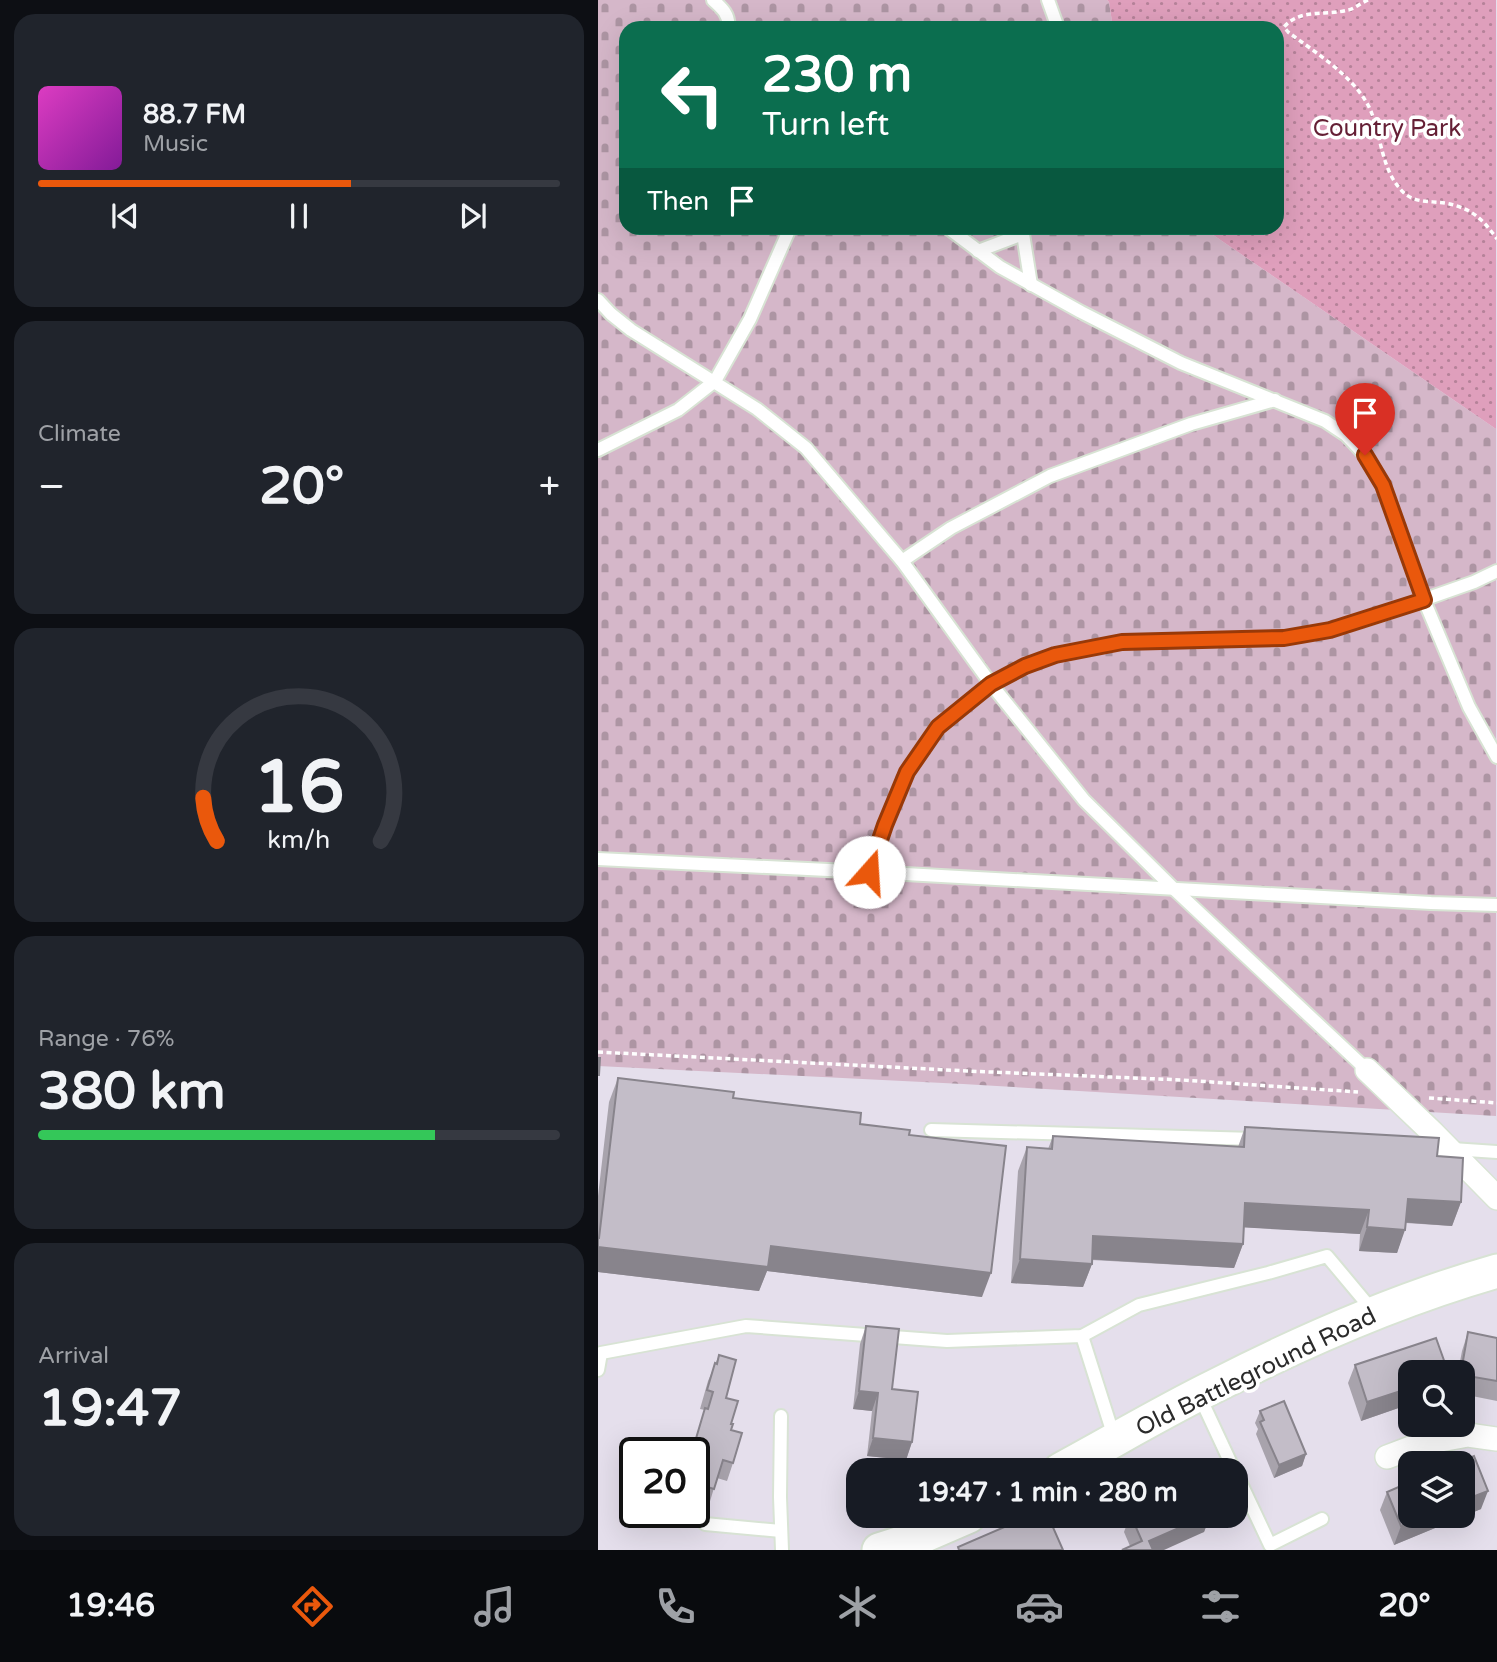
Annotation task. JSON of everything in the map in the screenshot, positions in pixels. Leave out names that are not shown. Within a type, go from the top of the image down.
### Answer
[{"type":"street","points":[[1367,1070],[1395,1096],[1442,1148],[1496,1198]]},
{"type":"street","name":"Old Battleground Road","points":[[1082,1458],[1198,1394],[1326,1333],[1459,1282],[1496,1271]]},
{"type":"street","points":[[1387,1457],[1424,1443],[1468,1435],[1496,1439]]},
{"type":"street","points":[[879,1550],[941,1528]]},
{"type":"lane","points":[[713,0],[724,9],[729,21]]},
{"type":"lane","points":[[1048,0],[1056,21]]},
{"type":"lane","points":[[598,450],[678,410],[715,381],[750,319],[787,235]]},
{"type":"lane","points":[[957,235],[1000,267],[1031,285],[1181,363],[1325,421],[1346,435],[1365,455],[1383,485],[1424,600],[1469,707],[1496,757]]},
{"type":"lane","points":[[978,251],[1015,235]]},
{"type":"lane","points":[[1025,235],[1031,285]]},
{"type":"lane","points":[[598,300],[631,330],[757,409],[806,448],[902,561],[991,684],[1084,800],[1174,889],[1367,1070]]},
{"type":"lane","points":[[902,561],[951,528],[1050,477],[1191,424],[1275,400]]},
{"type":"lane","points":[[869,872],[907,772],[938,727],[991,684],[1025,666],[1055,655],[1122,642],[1284,638],[1330,630],[1424,600],[1496,571]]},
{"type":"lane","points":[[598,859],[1496,905]]},
{"type":"lane","points":[[931,1130],[1273,1140]]},
{"type":"lane","points":[[1442,1148],[1496,1152]]},
{"type":"lane","points":[[598,1370],[602,1353],[746,1326],[947,1341],[1082,1336],[1139,1305],[1327,1256],[1376,1314]]},
{"type":"lane","points":[[1082,1336],[1115,1440]]},
{"type":"lane","points":[[1198,1394],[1228,1458]]},
{"type":"lane","points":[[781,1416],[782,1550]]},
{"type":"lane","points":[[1248,1498],[1270,1545],[1322,1519]]},
{"type":"lane","points":[[710,1524],[781,1531]]},
{"type":"path","points":[[1368,0],[1348,10],[1316,13],[1290,20],[1284,27],[1334,66],[1358,91],[1372,112],[1386,166],[1396,185],[1407,196],[1420,201],[1447,204],[1477,214],[1496,239]]},
{"type":"path","points":[[598,1052],[1182,1080],[1496,1103]]},
{"type":"green space","points":[[598,0],[1107,0],[1112,21],[619,21],[619,235],[1213,235],[1496,429],[1496,1116],[963,1084],[598,1066]]},
{"type":"green space","name":"Country Park","points":[[1107,0],[1496,0],[1496,429],[1213,235],[1284,235],[1284,21],[1112,21]]},
{"type":"building","points":[[618,1078],[734,1092],[733,1098],[861,1113],[860,1124],[910,1130],[909,1135],[1006,1146],[991,1273],[771,1246],[768,1267],[598,1247]]},
{"type":"building","points":[[1245,1127],[1439,1138],[1437,1156],[1463,1158],[1461,1202],[1408,1199],[1405,1230],[1367,1227],[1369,1210],[1245,1203],[1243,1244],[1093,1236],[1092,1264],[1020,1259],[1027,1147],[1052,1149],[1053,1136],[1244,1147]]},
{"type":"building","points":[[866,1326],[899,1329],[892,1389],[918,1392],[912,1442],[873,1438],[878,1393],[859,1391]]},
{"type":"building","points":[[1468,1332],[1497,1338],[1497,1381],[1475,1377],[1475,1360],[1463,1360]]},
{"type":"building","points":[[1436,1338],[1444,1360],[1398,1360],[1398,1392],[1367,1402],[1355,1365]]},
{"type":"building","points":[[719,1355],[736,1360],[726,1398],[738,1401],[731,1430],[742,1433],[733,1463],[723,1460],[714,1489],[710,1488],[710,1437],[696,1437],[713,1392],[707,1390],[715,1363],[717,1364]]},
{"type":"building","points":[[1284,1401],[1306,1454],[1279,1465],[1260,1422],[1264,1420],[1260,1411]]},
{"type":"building","points":[[1475,1458],[1488,1491],[1475,1496]]},
{"type":"building","points":[[1398,1487],[1398,1519],[1387,1492]]},
{"type":"building","points":[[1002,1528],[1053,1528],[1063,1550],[959,1550],[958,1547]]},
{"type":"building","points":[[1136,1528],[1179,1528],[1149,1541],[1153,1550],[1122,1550],[1142,1541]]},
{"type":"route","points":[[869,872],[907,772],[938,727],[991,684],[1025,666],[1055,655],[1122,642],[1284,638],[1330,630],[1424,600],[1383,485],[1365,455]]}]
